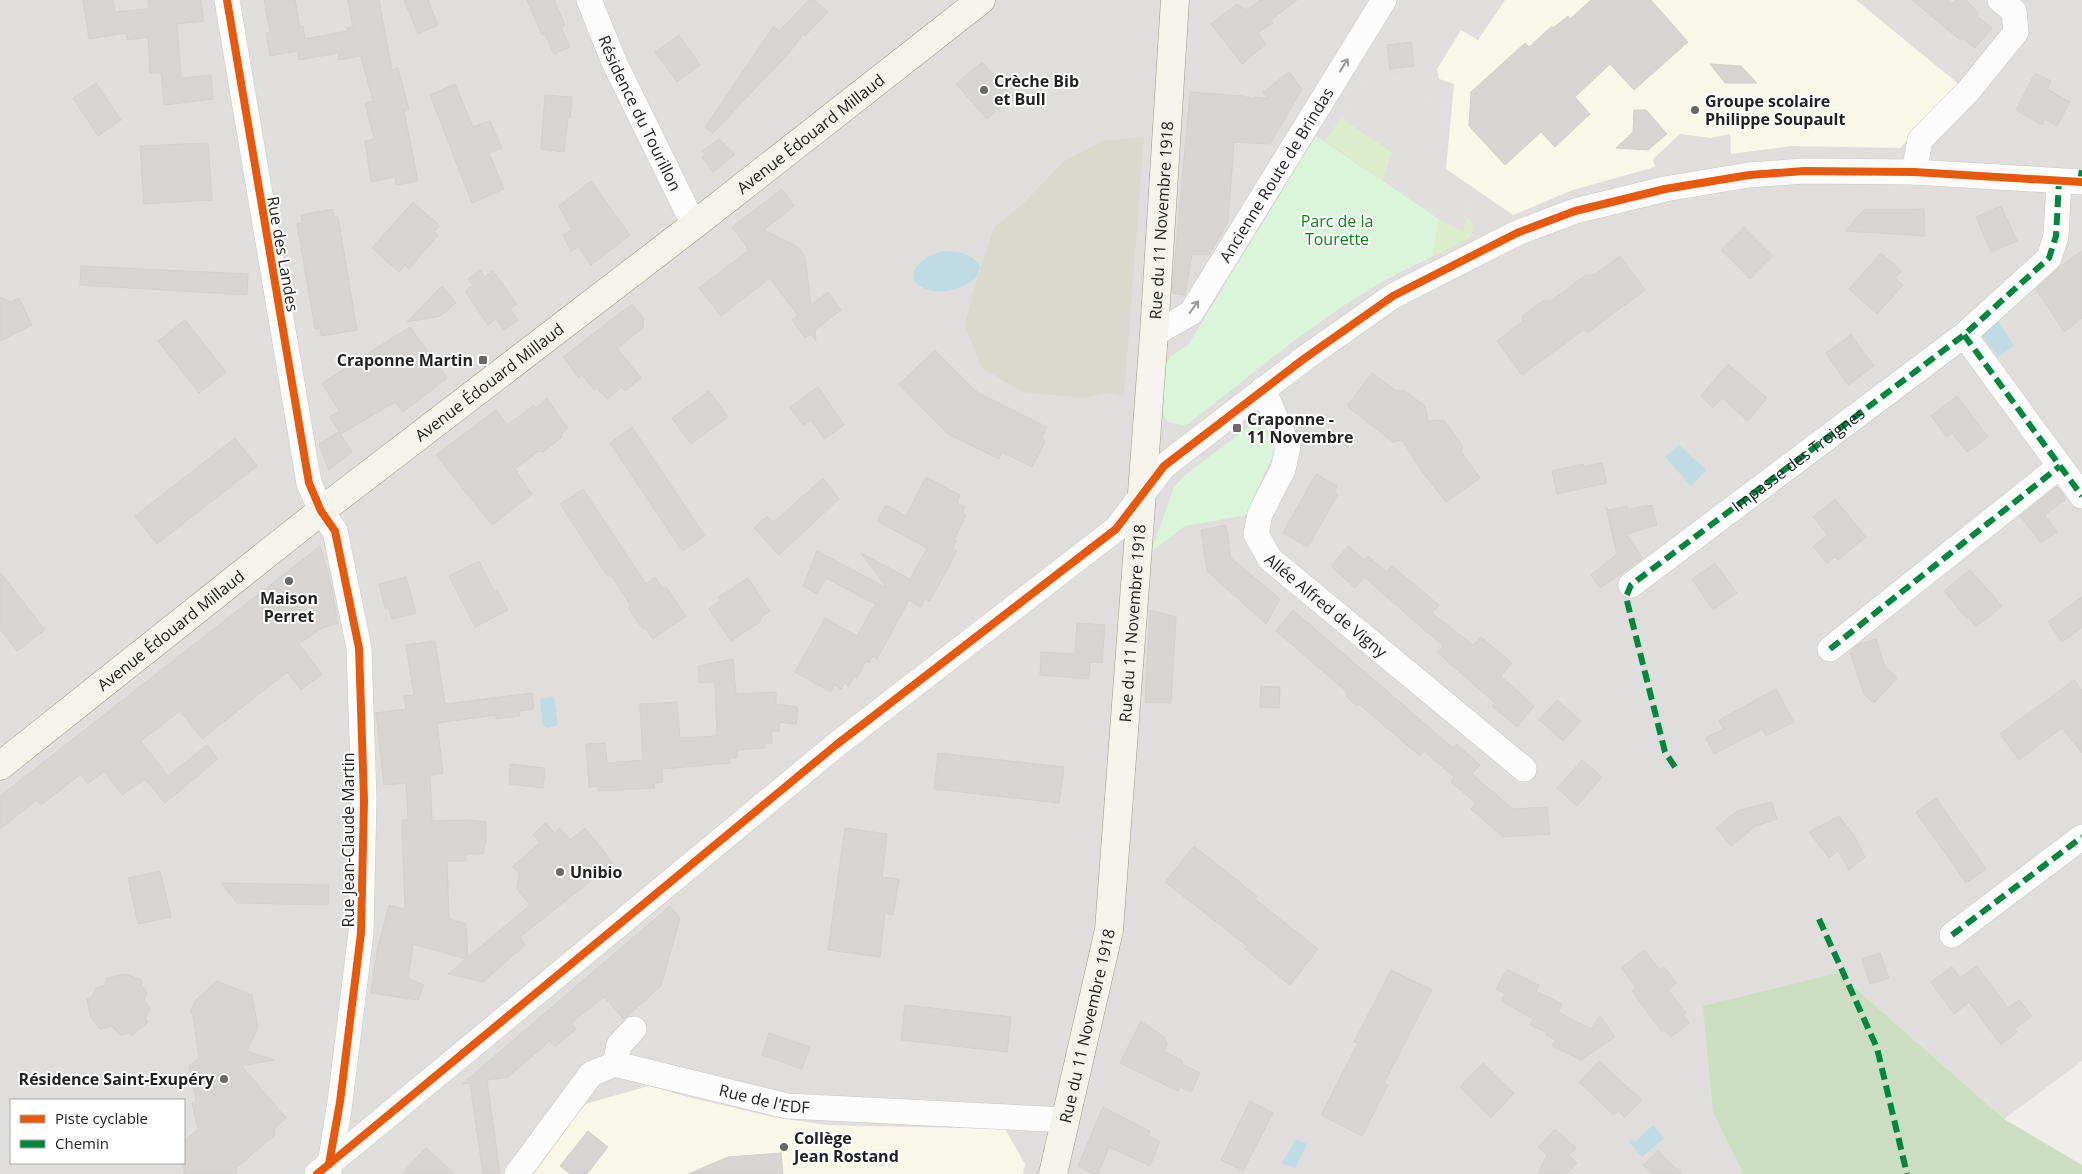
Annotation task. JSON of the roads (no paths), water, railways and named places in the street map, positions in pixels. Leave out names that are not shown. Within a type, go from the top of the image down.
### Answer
[{"type":"main road","name":"Avenue Édouard Millaud","points":[[0,766],[321,511],[981,0]]},
{"type":"main road","name":"Rue du 11 Novembre 1918","points":[[1053,1174],[1109,930],[1154,334],[1174,3]]},
{"type":"street","name":"Rue des Landes","points":[[227,0],[309,483],[321,511]]},
{"type":"street","name":"Résidence du Tourillon","points":[[589,0],[615,64],[694,224]]},
{"type":"street","name":"Ancienne Route de Brindas","points":[[1154,334],[1191,313],[1384,0]]},
{"type":"street","points":[[1914,172],[1920,140],[1970,89],[2016,32],[2014,11],[2000,0]]},
{"type":"street","points":[[325,1171],[836,745],[1116,529],[1164,466],[1264,389],[1393,296],[1495,243],[1575,210],[1655,190],[1749,175],[1804,171],[1914,172],[2076,178]]},
{"type":"street","name":"Impasse des Troignes","points":[[1630,585],[1964,335],[2049,258],[2076,178]]},
{"type":"street","points":[[1964,335],[2060,466],[2080,490]]},
{"type":"street","name":"Allée Alfred de Vigny","points":[[1264,389],[1288,447],[1284,469],[1260,514],[1256,534],[1270,559],[1524,769]]},
{"type":"street","points":[[1830,649],[2060,466]]},
{"type":"street","name":"Rue Jean-Claude Martin","points":[[321,511],[335,531],[359,648],[364,800],[361,933],[340,1102],[325,1171]]},
{"type":"street","points":[[1952,935],[2082,837]]},
{"type":"street","points":[[517,1174],[591,1074],[615,1064],[619,1045],[634,1030]]},
{"type":"street","name":"Rue de l'EDF","points":[[615,1064],[787,1106],[1066,1120]]},
{"type":"water","points":[[943,251],[959,252],[977,262],[980,267],[976,278],[948,291],[932,291],[917,284],[914,278],[916,267],[931,255]]},
{"type":"water","points":[[1994,316],[2014,346],[1998,357],[1981,334]]},
{"type":"water","points":[[1679,445],[1706,470],[1691,486],[1665,457]]},
{"type":"water","points":[[554,697],[558,725],[547,728],[543,726],[540,699]]},
{"type":"water","points":[[1653,1125],[1664,1138],[1642,1157],[1629,1142],[1632,1139],[1635,1142]]},
{"type":"water","points":[[1296,1139],[1307,1144],[1295,1168],[1282,1163]]},
{"type":"place","name":"Crèche Bib et Bull","points":[[984,90]]},
{"type":"place","name":"Groupe scolaire Philippe Soupault","points":[[1695,110]]},
{"type":"place","name":"Craponne Martin","points":[[483,360]]},
{"type":"place","name":"Craponne - 11 Novembre","points":[[1237,428]]},
{"type":"place","name":"Maison Perret","points":[[289,581]]},
{"type":"place","name":"Unibio","points":[[560,872]]},
{"type":"place","name":"Résidence Saint-Exupéry","points":[[224,1079]]},
{"type":"place","name":"Collège Jean Rostand","points":[[784,1147]]},
{"type":"park label","name":"Parc de la Tourette","points":[[1337,230]]}]
